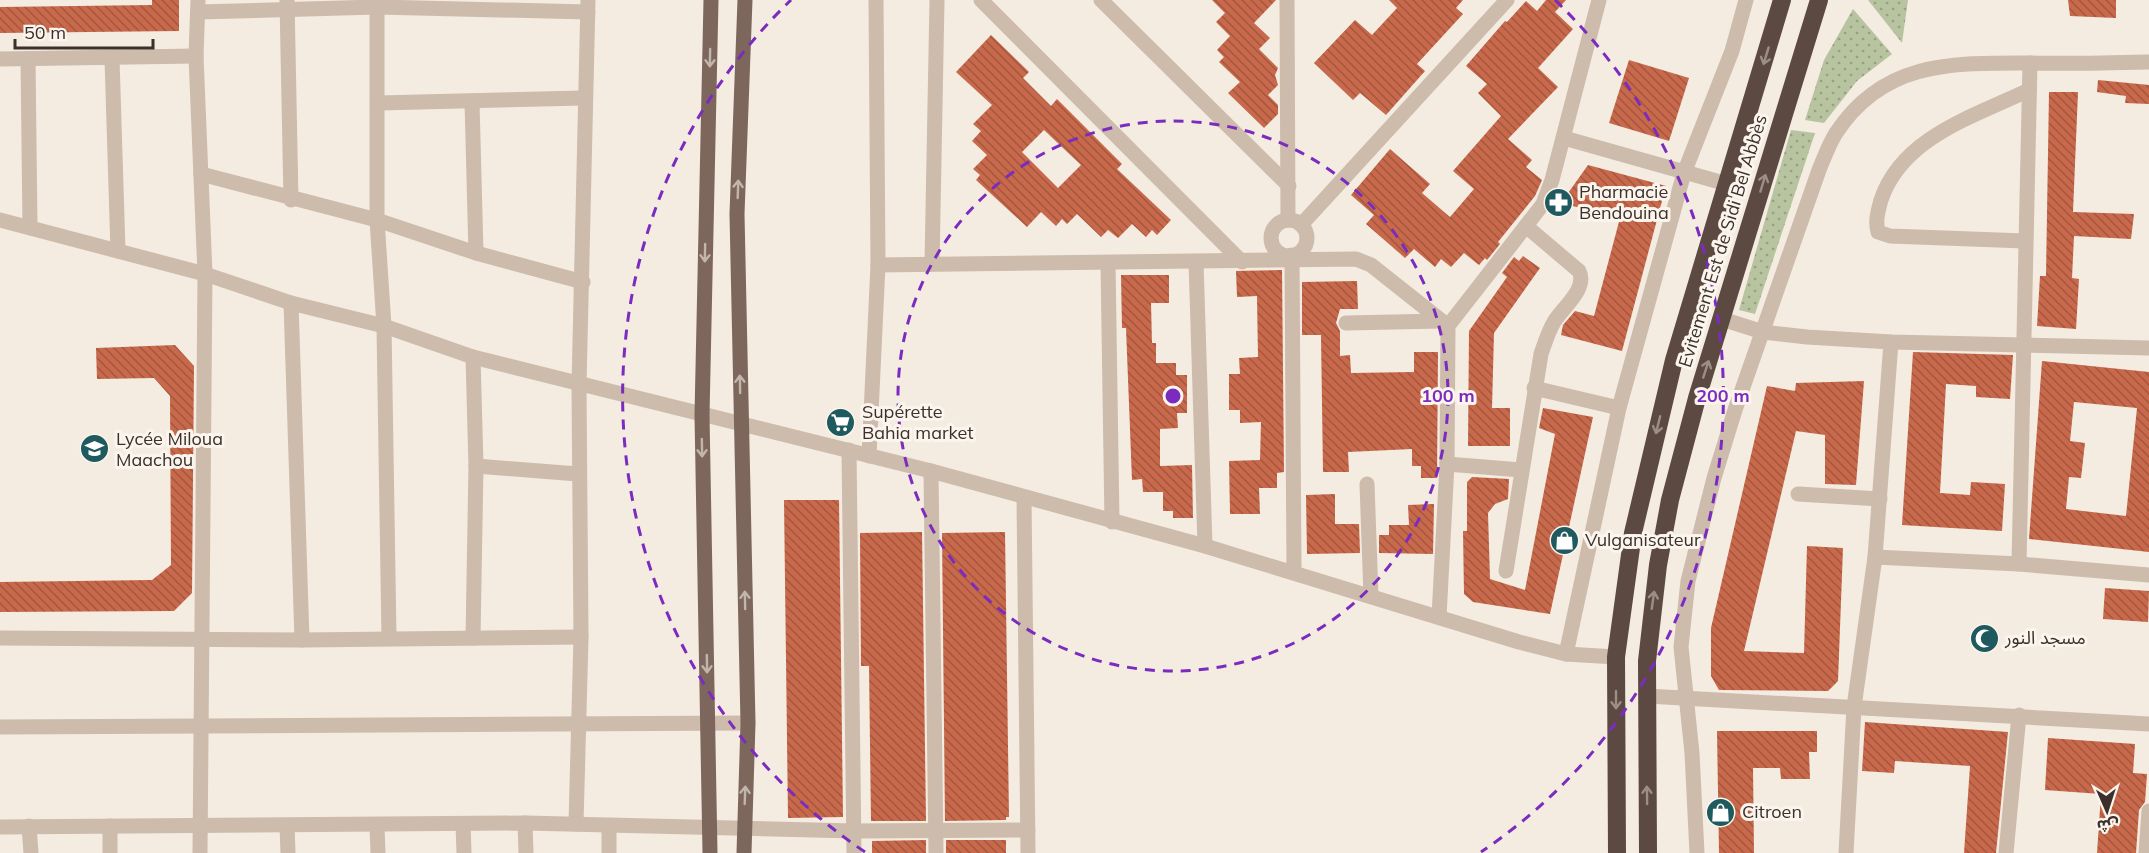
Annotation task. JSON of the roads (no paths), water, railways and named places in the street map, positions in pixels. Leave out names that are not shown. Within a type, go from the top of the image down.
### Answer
[{"type":"highway","name":"Evitement Est de Sidi Bel Abbès","points":[[1617,853],[1616,657],[1627,568],[1640,498],[1674,360],[1782,0]]},
{"type":"highway","name":"Evitement Est de Sidi Bel Abbès","points":[[1648,853],[1647,696],[1652,613],[1670,500],[1697,398],[1819,0]]},
{"type":"main road","points":[[710,853],[702,415],[711,0]]},
{"type":"main road","points":[[744,853],[748,723],[737,214],[745,0]]},
{"type":"street","points":[[869,456],[878,265],[876,0]]},
{"type":"street","points":[[932,264],[937,0]]},
{"type":"street","points":[[981,0],[1242,262]]},
{"type":"street","points":[[1101,0],[1289,186]]},
{"type":"street","points":[[1287,0],[1289,186],[1295,222],[1307,236],[1306,243],[1292,258]]},
{"type":"street","points":[[1292,258],[1276,250],[1271,240],[1274,228],[1295,222],[1507,0]]},
{"type":"street","points":[[1438,618],[1447,464],[1444,323],[1544,204],[1564,138],[1599,0]]},
{"type":"street","points":[[1566,654],[1618,408],[1684,173],[1732,51],[1746,0]]},
{"type":"street","points":[[287,4],[291,200]]},
{"type":"street","points":[[377,4],[379,104],[377,220],[384,326],[389,638]]},
{"type":"street","points":[[200,853],[205,274],[196,56],[198,6],[377,4],[588,6],[584,98],[583,282],[579,385],[581,637],[576,824]]},
{"type":"street","points":[[0,59],[196,56]]},
{"type":"street","points":[[112,58],[118,252]]},
{"type":"street","points":[[28,59],[30,228]]},
{"type":"street","points":[[1697,853],[1687,698],[1681,647],[1688,582],[1714,478],[1819,170],[1836,133],[1857,108],[1879,88],[1909,72],[1943,64],[2149,62]]},
{"type":"street","points":[[2019,564],[2030,63]]},
{"type":"street","points":[[2025,241],[1890,237],[1878,232],[1877,218],[1888,184],[1905,160],[1932,137],[2029,90]]},
{"type":"street","points":[[379,104],[584,98]]},
{"type":"street","points":[[472,102],[476,253]]},
{"type":"street","points":[[1564,138],[1727,184]]},
{"type":"street","points":[[201,174],[291,200],[377,220],[476,253],[583,282]]},
{"type":"street","points":[[0,220],[205,274],[291,303],[384,326],[473,357],[931,471],[1205,546],[1476,630],[1566,654],[1616,657]]},
{"type":"street","points":[[1506,571],[1534,388],[1548,334],[1578,290],[1581,280],[1579,272],[1527,227]]},
{"type":"street","points":[[878,265],[1242,262],[1292,258],[1348,258],[1364,261],[1444,323]]},
{"type":"street","points":[[1292,258],[1294,573]]},
{"type":"street","points":[[1196,262],[1205,546]]},
{"type":"street","points":[[1108,263],[1112,522]]},
{"type":"street","points":[[291,303],[302,640]]},
{"type":"street","points":[[1722,319],[1763,332],[1891,342],[2149,348]]},
{"type":"street","points":[[1346,323],[1444,323]]},
{"type":"street","points":[[1846,853],[1854,706],[1875,557],[1891,342]]},
{"type":"street","points":[[473,357],[476,466],[473,638]]},
{"type":"street","points":[[1534,388],[1618,408]]},
{"type":"street","points":[[849,450],[854,853]]},
{"type":"street","points":[[1447,464],[1521,470]]},
{"type":"street","points":[[476,466],[578,474]]},
{"type":"street","points":[[931,471],[936,853]]},
{"type":"street","points":[[1367,484],[1371,596]]},
{"type":"street","points":[[1798,495],[1880,499]]},
{"type":"street","points":[[1024,497],[1028,853]]},
{"type":"street","points":[[1875,557],[2019,564],[2149,575]]},
{"type":"street","points":[[0,638],[302,640],[581,637]]},
{"type":"street","points":[[1647,696],[2149,724]]},
{"type":"street","points":[[2007,853],[2019,715]]},
{"type":"street","points":[[0,728],[579,722],[748,723]]},
{"type":"street","points":[[2146,853],[2149,811]]},
{"type":"street","points":[[0,827],[377,826],[525,823],[854,831],[1028,830]]},
{"type":"street","points":[[525,823],[526,853]]},
{"type":"street","points":[[463,824],[464,853]]},
{"type":"street","points":[[29,826],[31,853]]},
{"type":"street","points":[[110,826],[110,853]]},
{"type":"street","points":[[287,826],[288,853]]},
{"type":"street","points":[[377,826],[378,853]]},
{"type":"street","points":[[609,826],[609,853]]},
{"type":"place","name":"Pharmacie Bendouina","points":[[1558,202]]},
{"type":"place","name":"Supérette Bahia market","points":[[841,422]]},
{"type":"place","name":"Lycée Miloua Maachou","points":[[95,449]]},
{"type":"place","name":"Vulganisateur","points":[[1564,540]]},
{"type":"place","name":"مسجد النور","points":[[1984,638]]},
{"type":"place","name":"Citroen","points":[[1721,812]]}]
